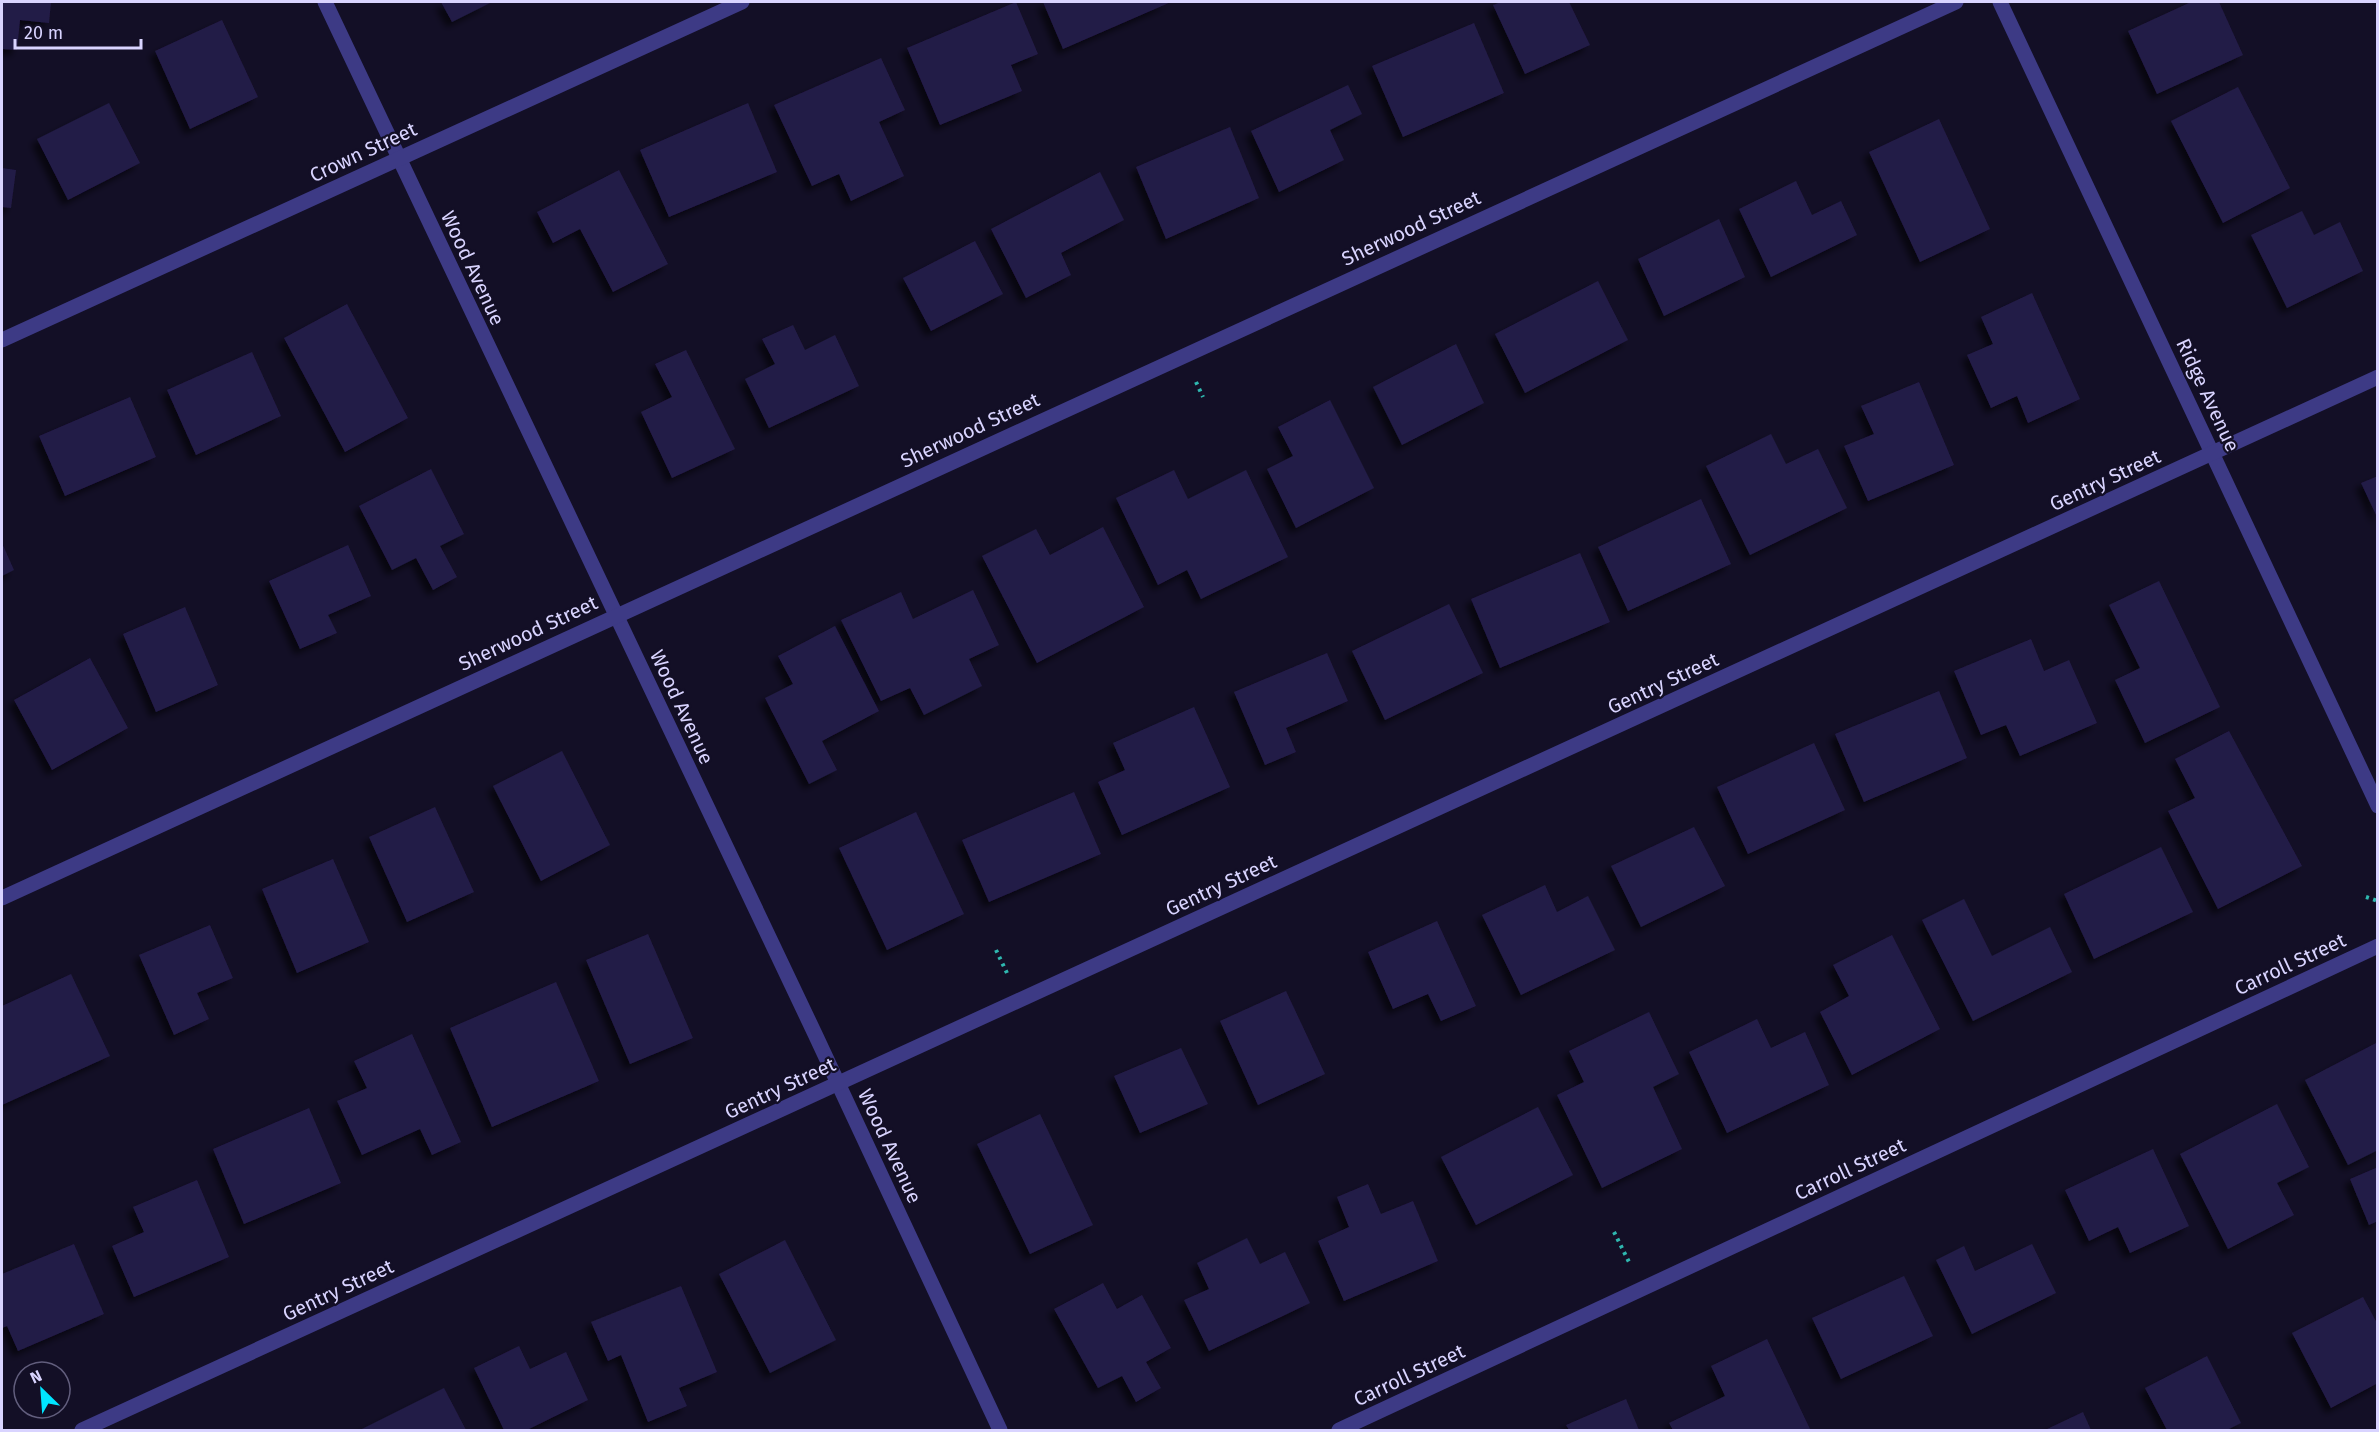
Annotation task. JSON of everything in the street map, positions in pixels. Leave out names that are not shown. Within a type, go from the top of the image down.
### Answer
[{"type":"street","name":"Wood Avenue","points":[[325,2],[1000,1431]]},
{"type":"street","name":"Crown Street","points":[[2,340],[742,2]]},
{"type":"street","name":"Sherwood Street","points":[[2,898],[1956,2]]},
{"type":"street","name":"Ridge Avenue","points":[[2000,2],[2378,806]]},
{"type":"street","name":"Gentry Street","points":[[82,1431],[2378,377]]},
{"type":"street","name":"Carroll Street","points":[[1340,1431],[2378,946]]},
{"type":"path","points":[[2366,897],[2378,902]]},
{"type":"building","points":[[2,2],[51,2],[49,23],[20,20],[17,50],[2,49]]},
{"type":"building","points":[[441,2],[492,2],[452,22]]},
{"type":"building","points":[[1016,2],[1038,54],[1011,65],[1022,91],[940,125],[907,48]]},
{"type":"building","points":[[1043,2],[1171,2],[1063,49]]},
{"type":"building","points":[[1501,2],[1569,2],[1590,45],[1525,74],[1493,5]]},
{"type":"building","points":[[2191,2],[2219,2],[2243,55],[2157,94],[2128,31]]},
{"type":"building","points":[[222,20],[258,97],[190,129],[155,51]]},
{"type":"building","points":[[1474,23],[1504,93],[1403,137],[1372,66]]},
{"type":"building","points":[[881,58],[905,110],[879,122],[904,176],[851,201],[839,174],[812,186],[774,105]]},
{"type":"building","points":[[1348,85],[1362,114],[1330,130],[1344,160],[1279,192],[1251,131]]},
{"type":"building","points":[[2238,87],[2290,188],[2223,223],[2171,121]]},
{"type":"building","points":[[109,103],[140,163],[68,200],[37,139]]},
{"type":"building","points":[[748,103],[777,172],[669,217],[640,150]]},
{"type":"building","points":[[1939,119],[1990,229],[1920,262],[1869,152]]},
{"type":"building","points":[[1230,127],[1259,198],[1166,239],[1136,167]]},
{"type":"building","points":[[2,168],[16,170],[11,208],[2,207]]},
{"type":"building","points":[[619,170],[668,264],[613,292],[580,229],[553,243],[537,212]]},
{"type":"building","points":[[1100,172],[1124,220],[1061,253],[1071,275],[1026,298],[991,229]]},
{"type":"building","points":[[1796,181],[1812,215],[1841,201],[1857,235],[1771,277],[1739,209]]},
{"type":"building","points":[[2302,211],[2314,235],[2340,222],[2363,271],[2287,308],[2251,235]]},
{"type":"building","points":[[1719,219],[1745,277],[1664,316],[1638,259]]},
{"type":"building","points":[[975,241],[1003,294],[931,331],[903,278]]},
{"type":"building","points":[[1598,281],[1628,340],[1525,393],[1495,334]]},
{"type":"building","points":[[2032,293],[2080,399],[2028,423],[2017,396],[1991,408],[1967,355],[1993,344],[1981,317]]},
{"type":"building","points":[[347,304],[408,418],[345,452],[284,338]]},
{"type":"building","points":[[793,325],[805,350],[835,335],[859,386],[769,428],[745,379],[775,364],[762,339]]},
{"type":"building","points":[[1456,344],[1484,403],[1402,445],[1373,387]]},
{"type":"building","points":[[686,350],[735,449],[672,478],[641,412],[672,397],[655,364]]},
{"type":"building","points":[[252,352],[281,416],[196,455],[167,390]]},
{"type":"building","points":[[1919,382],[1954,465],[1868,501],[1844,446],[1874,434],[1861,406]]},
{"type":"building","points":[[130,397],[156,457],[65,496],[39,436]]},
{"type":"building","points":[[1330,400],[1374,488],[1296,528],[1267,469],[1293,456],[1278,427]]},
{"type":"building","points":[[1771,434],[1786,464],[1818,449],[1847,508],[1750,555],[1706,466]]},
{"type":"building","points":[[431,469],[464,534],[440,546],[457,577],[433,590],[416,558],[392,570],[359,506]]},
{"type":"building","points":[[1174,470],[1188,499],[1246,470],[1288,557],[1201,599],[1187,570],[1158,585],[1116,498]]},
{"type":"building","points":[[2378,476],[2378,519],[2361,483]]},
{"type":"building","points":[[1701,499],[1731,564],[1628,611],[1598,547]]},
{"type":"building","points":[[1103,527],[1144,607],[1037,663],[982,556],[1036,529],[1050,555]]},
{"type":"building","points":[[2,543],[14,570],[2,576]]},
{"type":"building","points":[[348,545],[371,596],[328,615],[337,633],[300,649],[269,581]]},
{"type":"building","points":[[1580,553],[1610,622],[1500,668],[1471,599]]},
{"type":"building","points":[[2159,581],[2220,707],[2145,743],[2115,680],[2140,668],[2109,605]]},
{"type":"building","points":[[973,590],[999,645],[969,659],[982,686],[924,715],[910,688],[881,701],[841,620],[901,592],[913,619]]},
{"type":"building","points":[[1449,604],[1483,673],[1385,720],[1352,651]]},
{"type":"building","points":[[185,607],[218,685],[156,712],[123,634]]},
{"type":"building","points":[[835,626],[879,711],[822,741],[837,770],[809,784],[765,698],[793,684],[778,656]]},
{"type":"building","points":[[2031,639],[2044,671],[2069,660],[2097,723],[2020,756],[2006,725],[1981,735],[1954,671]]},
{"type":"building","points":[[1327,653],[1348,701],[1286,728],[1296,752],[1265,765],[1234,692]]},
{"type":"building","points":[[90,658],[128,728],[52,770],[14,700]]},
{"type":"building","points":[[1939,691],[1967,758],[1864,802],[1835,734]]},
{"type":"building","points":[[1194,707],[1230,787],[1122,835],[1098,782],[1125,770],[1113,743]]},
{"type":"building","points":[[2229,731],[2302,866],[2218,909],[2168,811],[2195,798],[2175,759]]},
{"type":"building","points":[[1814,743],[1845,810],[1748,854],[1717,787]]},
{"type":"building","points":[[562,751],[610,845],[541,881],[493,786]]},
{"type":"building","points":[[1074,792],[1101,854],[989,902],[962,840]]},
{"type":"building","points":[[435,807],[474,892],[407,922],[369,837]]},
{"type":"building","points":[[916,812],[964,914],[887,950],[839,848]]},
{"type":"building","points":[[1694,827],[1725,886],[1641,927],[1611,866]]},
{"type":"building","points":[[2161,847],[2193,912],[2094,959],[2064,894]]},
{"type":"building","points":[[333,859],[369,942],[297,973],[262,889]]},
{"type":"building","points":[[1545,885],[1557,912],[1588,896],[1615,950],[1521,995],[1482,915]]},
{"type":"building","points":[[1964,899],[1992,956],[2050,927],[2072,972],[1973,1021],[1922,920]]},
{"type":"building","points":[[1437,921],[1476,1006],[1441,1021],[1428,994],[1393,1009],[1368,952]]},
{"type":"building","points":[[210,925],[233,978],[197,993],[209,1019],[174,1035],[139,955]]},
{"type":"building","points":[[648,934],[693,1038],[630,1064],[586,960]]},
{"type":"building","points":[[1892,935],[1940,1029],[1852,1075],[1820,1012],[1849,996],[1833,965]]},
{"type":"building","points":[[71,974],[110,1056],[2,1105],[2,1006]]},
{"type":"building","points":[[556,982],[599,1081],[492,1127],[450,1028]]},
{"type":"building","points":[[1286,991],[1325,1074],[1258,1105],[1220,1021]]},
{"type":"building","points":[[1649,1012],[1679,1074],[1653,1087],[1682,1149],[1602,1188],[1557,1095],[1584,1082],[1569,1051]]},
{"type":"building","points":[[1757,1019],[1771,1048],[1805,1032],[1829,1085],[1727,1133],[1689,1052]]},
{"type":"building","points":[[412,1034],[461,1142],[432,1155],[420,1129],[362,1155],[337,1101],[367,1088],[354,1061]]},
{"type":"building","points":[[2378,1042],[2378,1150],[2348,1165],[2305,1080]]},
{"type":"building","points":[[1181,1048],[1208,1104],[1140,1133],[1114,1076]]},
{"type":"building","points":[[2277,1104],[2309,1167],[2277,1183],[2294,1215],[2228,1249],[2180,1154]]},
{"type":"building","points":[[1538,1107],[1573,1175],[1476,1225],[1441,1157]]},
{"type":"building","points":[[309,1108],[341,1183],[244,1224],[213,1149]]},
{"type":"building","points":[[1040,1114],[1093,1225],[1030,1254],[977,1144]]},
{"type":"building","points":[[2153,1149],[2189,1226],[2130,1253],[2118,1227],[2089,1241],[2065,1190]]},
{"type":"building","points":[[2378,1167],[2378,1221],[2369,1225],[2350,1179]]},
{"type":"building","points":[[197,1180],[229,1257],[134,1297],[112,1246],[144,1232],[133,1207]]},
{"type":"building","points":[[1368,1184],[1381,1214],[1413,1201],[1438,1261],[1344,1301],[1318,1241],[1349,1227],[1337,1197]]},
{"type":"building","points":[[1247,1238],[1260,1264],[1285,1252],[1310,1303],[1209,1351],[1184,1300],[1209,1289],[1197,1263]]},
{"type":"building","points":[[785,1240],[836,1340],[770,1373],[719,1274]]},
{"type":"building","points":[[74,1244],[104,1314],[18,1351],[7,1326],[2,1328],[2,1274]]},
{"type":"building","points":[[2032,1244],[2056,1293],[1972,1334],[1936,1260],[1964,1246],[1975,1271]]},
{"type":"building","points":[[1904,1276],[1933,1336],[1841,1379],[1812,1318]]},
{"type":"building","points":[[1103,1283],[1117,1309],[1142,1295],[1171,1348],[1146,1362],[1161,1388],[1136,1402],[1122,1376],[1098,1388],[1054,1309]]},
{"type":"building","points":[[681,1286],[717,1372],[679,1388],[687,1406],[648,1422],[621,1355],[608,1361],[591,1322]]},
{"type":"building","points":[[2363,1297],[2378,1325],[2378,1383],[2331,1408],[2292,1333]]},
{"type":"building","points":[[1767,1339],[1810,1429],[1673,1430],[1669,1423],[1725,1396],[1711,1366]]},
{"type":"building","points":[[519,1346],[530,1369],[566,1352],[588,1400],[527,1430],[504,1430],[474,1368]]},
{"type":"building","points":[[2207,1356],[2241,1423],[2227,1430],[2167,1430],[2145,1388]]},
{"type":"building","points":[[444,1388],[466,1430],[360,1430]]},
{"type":"building","points":[[1626,1399],[1639,1430],[1569,1430],[1566,1425]]},
{"type":"building","points":[[2083,1412],[2091,1430],[2045,1430]]}]
